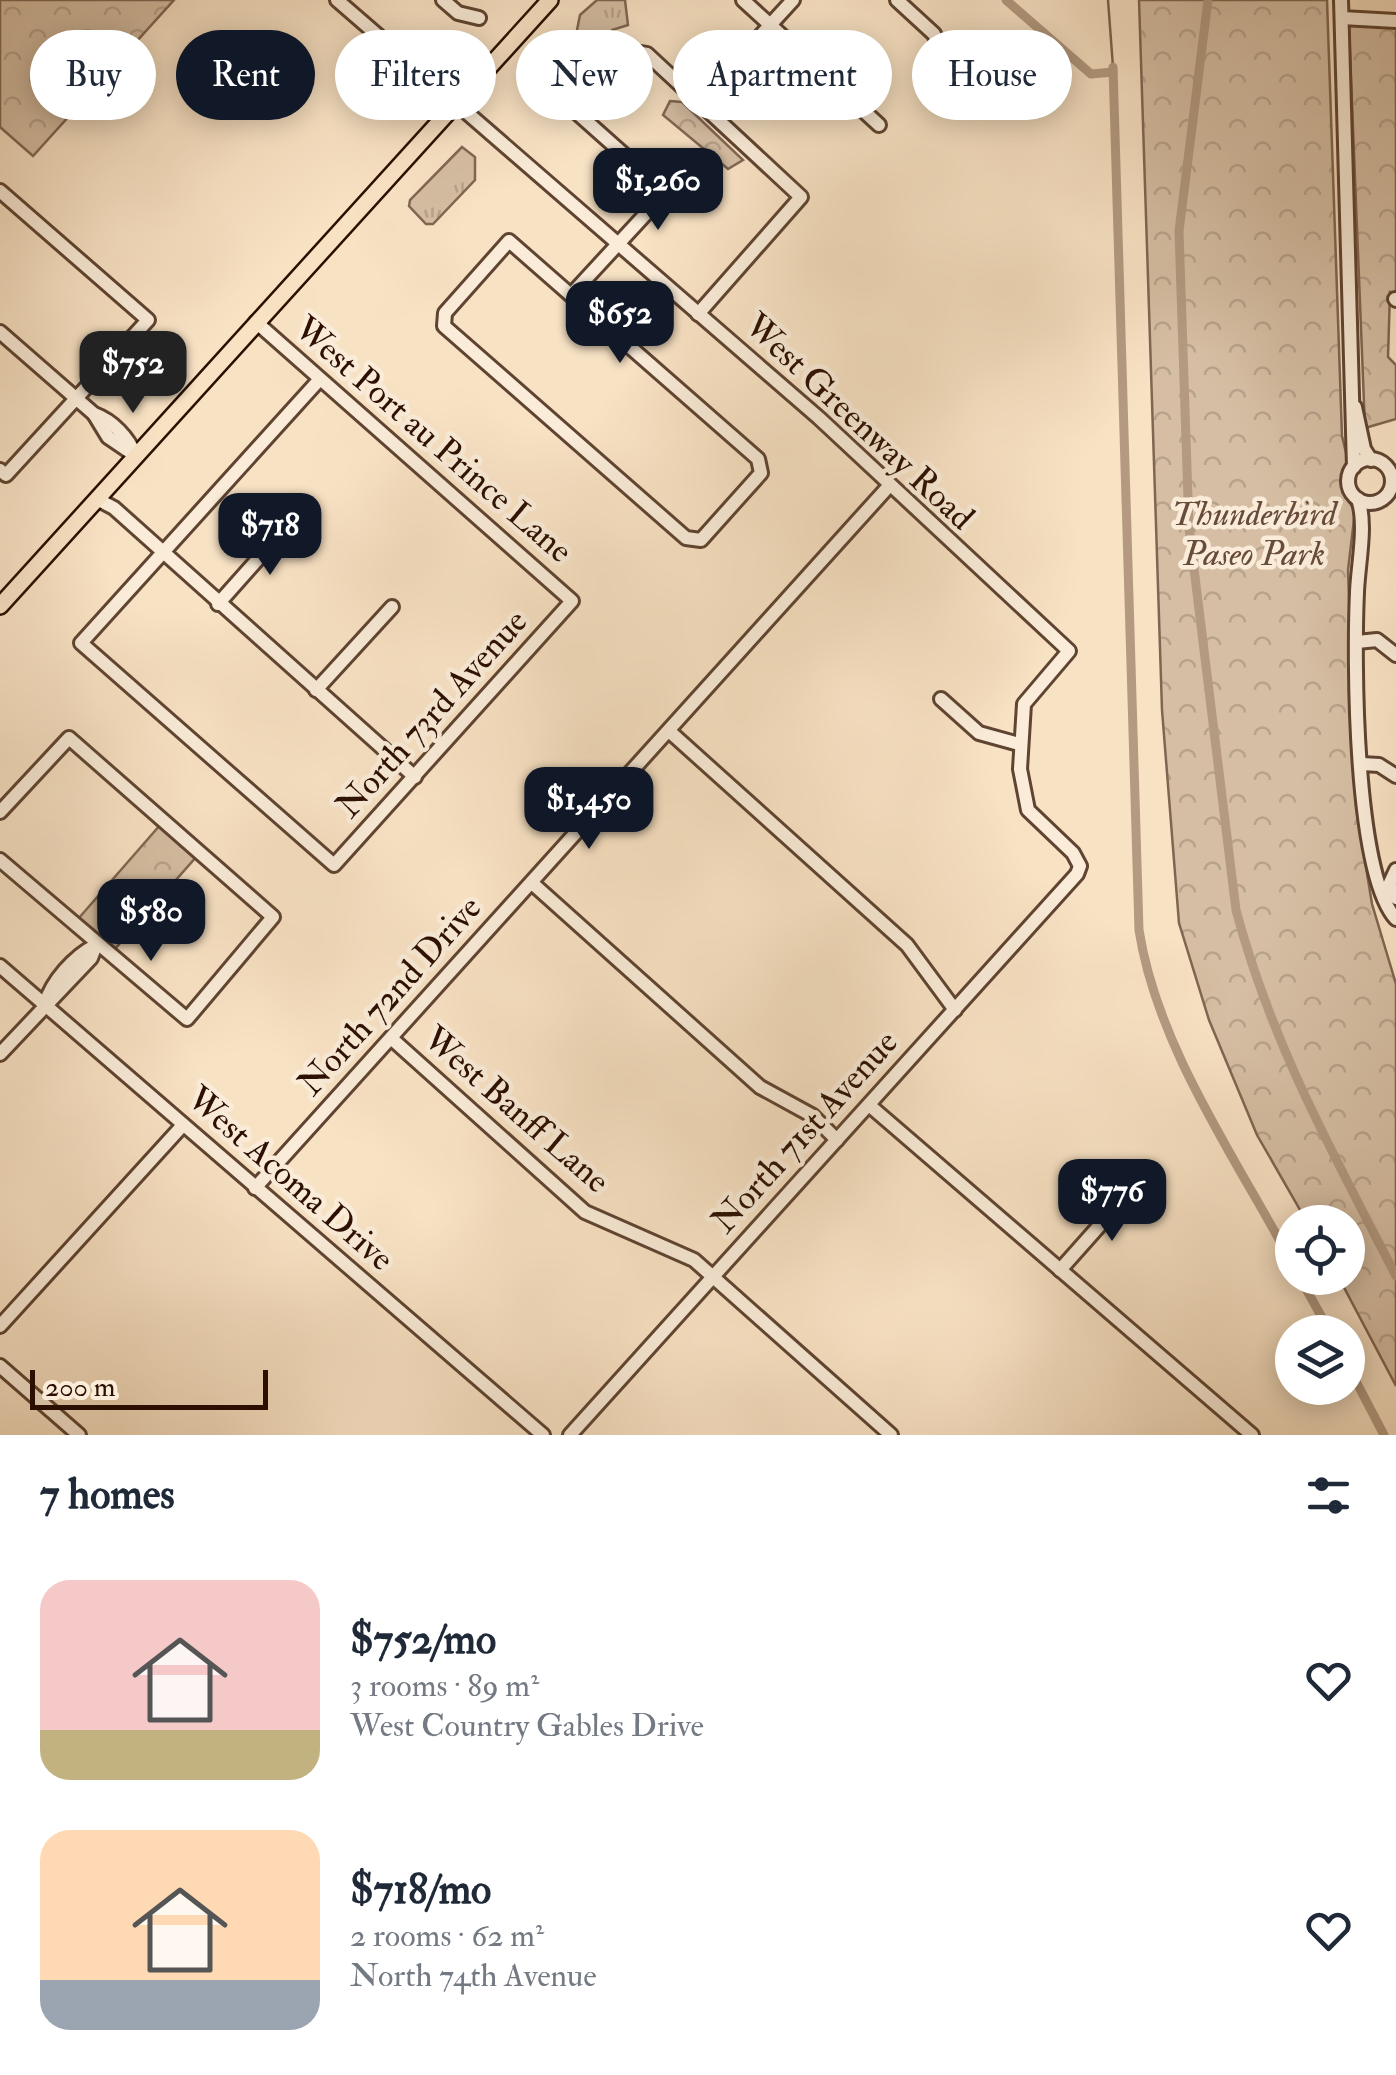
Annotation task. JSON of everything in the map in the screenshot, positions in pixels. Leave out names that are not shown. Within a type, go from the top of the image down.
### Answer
[{"type":"main road","points":[[496,59],[550,0]]},
{"type":"main road","points":[[0,606],[440,120]]},
{"type":"street","name":"West Greenway Road","points":[[337,0],[372,30]]},
{"type":"street","points":[[443,0],[458,13],[479,18]]},
{"type":"street","points":[[744,0],[879,125]]},
{"type":"street","points":[[766,30],[794,0]]},
{"type":"street","points":[[897,0],[930,30]]},
{"type":"street","points":[[1341,0],[1354,404],[1354,467],[1349,488],[1358,499],[1357,642],[1365,818],[1396,919]]},
{"type":"street","points":[[1342,18],[1396,21]]},
{"type":"street","points":[[653,60],[673,79]]},
{"type":"street","name":"West Greenway Road","points":[[477,120],[698,314],[1069,651],[1024,704],[1020,744]]},
{"type":"street","points":[[570,295],[666,192],[585,120]]},
{"type":"street","points":[[698,314],[798,205],[801,196],[717,120]]},
{"type":"street","points":[[0,192],[148,320],[3,473]]},
{"type":"street","points":[[510,241],[570,295],[762,466],[761,474],[694,542],[441,320],[510,241]]},
{"type":"street","name":"West Port au Prince Lane","points":[[256,322],[572,602]]},
{"type":"street","points":[[0,332],[130,441],[136,456]]},
{"type":"street","points":[[161,554],[320,379]]},
{"type":"street","points":[[1354,404],[1364,450],[1371,460],[1384,464],[1394,475],[1387,496],[1370,513],[1358,561]]},
{"type":"street","points":[[1354,467],[1371,460]]},
{"type":"street","name":"North 72nd Drive","points":[[255,1188],[888,486]]},
{"type":"street","points":[[1358,499],[1387,496]]},
{"type":"street","points":[[98,499],[114,508],[415,777]]},
{"type":"street","points":[[218,604],[290,524]]},
{"type":"street","name":"North 73rd Avenue","points":[[161,554],[80,644],[334,865],[572,602]]},
{"type":"street","points":[[316,690],[392,607]]},
{"type":"street","points":[[1357,642],[1377,640],[1396,655]]},
{"type":"street","points":[[941,700],[979,733],[1020,744]]},
{"type":"street","points":[[669,731],[907,945],[955,1010]]},
{"type":"street","points":[[0,812],[69,738],[273,917],[187,1019],[0,860]]},
{"type":"street","name":"North 71st Avenue","points":[[570,1435],[955,1010],[1080,866],[1073,853],[1028,810],[1020,744]]},
{"type":"street","points":[[1362,764],[1378,765],[1396,776]]},
{"type":"street","points":[[1389,893],[1396,870]]},
{"type":"street","points":[[532,882],[760,1088],[813,1116],[837,1140]]},
{"type":"street","points":[[0,1054],[65,979],[83,952],[96,944]]},
{"type":"street","name":"West Acoma Drive","points":[[0,966],[544,1435]]},
{"type":"street","name":"West Banff Lane","points":[[391,1038],[584,1212],[694,1260],[891,1435]]},
{"type":"street","points":[[869,1105],[1252,1435]]},
{"type":"street","points":[[0,1326],[183,1125]]},
{"type":"street","points":[[1060,1270],[1132,1189]]},
{"type":"street","points":[[0,1366],[79,1435]]},
{"type":"green space","points":[[0,0],[174,0],[147,30],[30,30],[30,120],[66,120],[33,156],[0,127]]},
{"type":"green space","points":[[597,0],[625,0],[628,25],[612,30],[577,30],[580,15]]},
{"type":"green space","name":"Thunderbird Paseo Park","points":[[1139,0],[1327,0],[1342,436],[1348,461],[1342,481],[1355,511],[1348,570],[1356,806],[1372,904],[1396,984],[1396,1386],[1365,1327],[1365,1315],[1359,1315],[1348,1295],[1365,1295],[1365,1205],[1297,1205],[1257,1135],[1209,1020],[1179,923],[1162,710]]},
{"type":"green space","points":[[1353,23],[1396,27],[1396,294],[1390,292],[1388,357],[1396,365],[1396,419],[1365,428],[1349,28]]},
{"type":"green space","points":[[673,101],[673,120],[701,120],[743,160],[728,169],[663,115]]},
{"type":"green space","points":[[462,147],[475,157],[475,180],[433,224],[426,224],[409,206],[410,200]]},
{"type":"green space","points":[[161,824],[197,856],[114,950],[78,919]]},
{"type":"waterway","points":[[1006,0],[1091,74],[1113,72]]},
{"type":"waterway","points":[[1108,0],[1113,67]]},
{"type":"waterway","points":[[1208,0],[1179,231],[1189,528],[1236,910],[1286,1053],[1396,1276]]},
{"type":"waterway","points":[[1113,67],[1139,930],[1148,974],[1181,1060],[1275,1233]]},
{"type":"waterway","points":[[1309,1295],[1321,1315]]},
{"type":"waterway","points":[[1365,1399],[1384,1435]]}]
